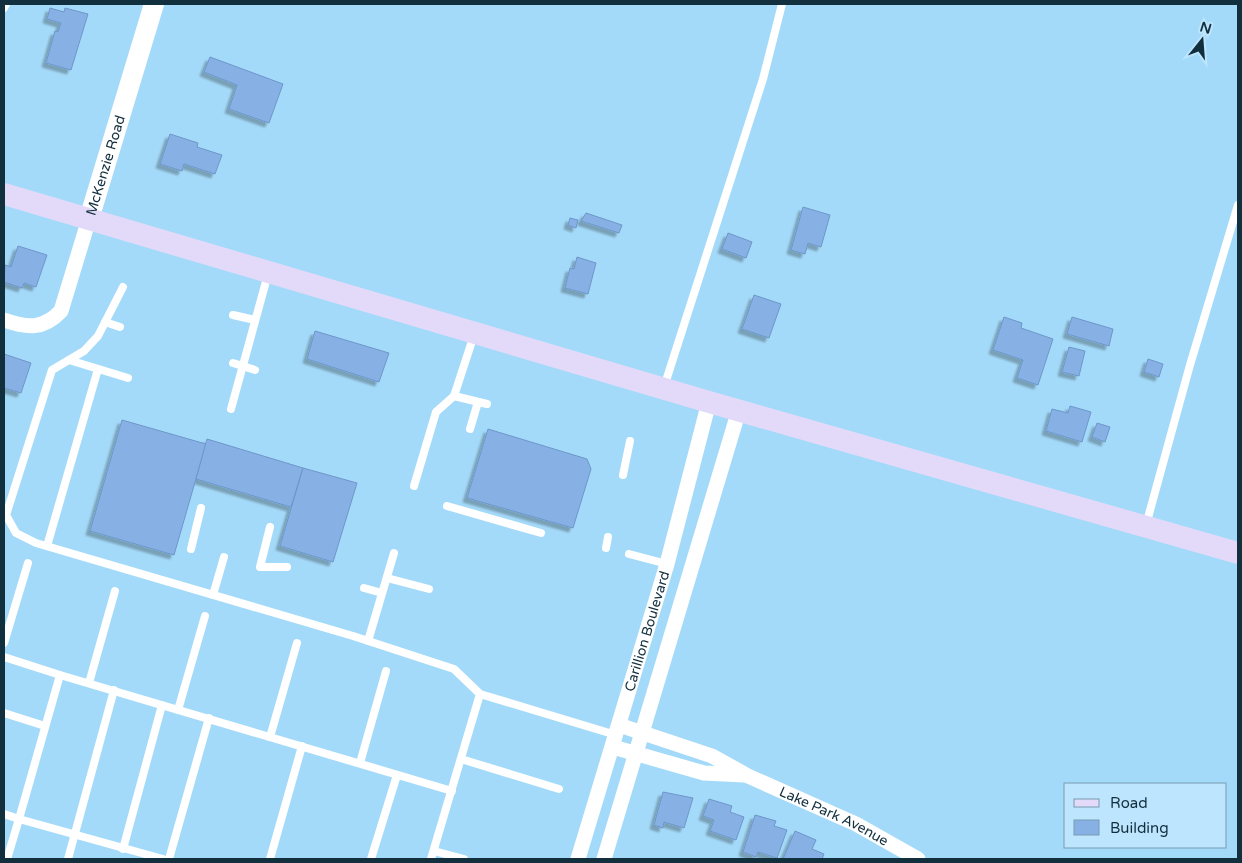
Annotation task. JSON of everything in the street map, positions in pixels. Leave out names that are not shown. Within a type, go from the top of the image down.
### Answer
[{"type":"main road","points":[[4,194],[663,389],[1238,553]]},
{"type":"street","name":"McKenzie Road","points":[[4,320],[21,326],[50,322],[61,311],[154,4]]},
{"type":"street","name":"Carillion Boulevard","points":[[578,859],[667,564],[709,402]]},
{"type":"street","name":"Carillion Boulevard","points":[[604,859],[634,753],[739,410]]},
{"type":"street","name":"Lake Park Avenue","points":[[616,736],[641,732],[712,756],[748,776],[856,824],[918,859]]},
{"type":"street","name":"Lake Park Avenue","points":[[616,736],[634,753],[704,773],[748,776]]},
{"type":"lane","points":[[4,8],[6,4]]},
{"type":"lane","points":[[663,389],[763,79],[782,4]]},
{"type":"lane","points":[[1146,527],[1190,365],[1238,205]]},
{"type":"lane","points":[[231,410],[268,272]]},
{"type":"lane","points":[[123,287],[98,336],[84,351],[52,370],[6,515],[16,533],[47,546],[368,641],[454,669],[480,694],[616,736]]},
{"type":"lane","points":[[233,315],[256,320]]},
{"type":"lane","points":[[105,322],[120,327]]},
{"type":"lane","points":[[414,486],[436,412],[454,396],[475,333]]},
{"type":"lane","points":[[69,360],[128,378]]},
{"type":"lane","points":[[233,363],[255,370]]},
{"type":"lane","points":[[47,546],[98,369]]},
{"type":"lane","points":[[454,396],[487,404]]},
{"type":"lane","points":[[470,429],[478,402]]},
{"type":"lane","points":[[423,423],[432,426]]},
{"type":"lane","points":[[622,475],[630,441]]},
{"type":"lane","points":[[410,464],[420,467]]},
{"type":"lane","points":[[447,506],[540,533]]},
{"type":"lane","points":[[191,549],[201,508]]},
{"type":"lane","points":[[270,527],[260,567],[286,567]]},
{"type":"lane","points":[[606,548],[608,537]]},
{"type":"lane","points":[[368,641],[394,552]]},
{"type":"lane","points":[[629,554],[667,564]]},
{"type":"lane","points":[[213,595],[224,557]]},
{"type":"lane","points":[[4,643],[28,563]]},
{"type":"lane","points":[[387,578],[429,589]]},
{"type":"lane","points":[[364,588],[382,593]]},
{"type":"lane","points":[[89,683],[116,591]]},
{"type":"lane","points":[[178,710],[205,616]]},
{"type":"lane","points":[[270,737],[297,643]]},
{"type":"lane","points":[[4,658],[452,790]]},
{"type":"lane","points":[[360,764],[386,672]]},
{"type":"lane","points":[[7,859],[60,675]]},
{"type":"lane","points":[[68,859],[114,690]]},
{"type":"lane","points":[[431,859],[480,694]]},
{"type":"lane","points":[[123,849],[162,705]]},
{"type":"lane","points":[[4,713],[46,726]]},
{"type":"lane","points":[[169,859],[209,718]]},
{"type":"lane","points":[[270,859],[302,746]]},
{"type":"lane","points":[[461,759],[559,789]]},
{"type":"lane","points":[[371,859],[397,775]]},
{"type":"lane","points":[[4,814],[163,859]]},
{"type":"lane","points":[[434,851],[464,859]]},
{"type":"building","points":[[50,8],[64,12],[65,8],[88,14],[71,70],[46,63],[55,31],[58,32],[61,23],[47,19]]},
{"type":"building","points":[[210,57],[283,84],[269,123],[229,109],[237,85],[204,72]]},
{"type":"building","points":[[170,134],[198,143],[197,147],[222,155],[215,174],[184,164],[182,171],[160,164]]},
{"type":"building","points":[[803,207],[830,215],[821,247],[808,243],[805,254],[791,250]]},
{"type":"building","points":[[586,213],[622,225],[619,233],[581,221]]},
{"type":"building","points":[[570,218],[578,220],[576,228],[568,225]]},
{"type":"building","points":[[728,233],[752,242],[746,258],[722,249]]},
{"type":"building","points":[[18,246],[47,255],[36,287],[24,283],[22,288],[4,282],[5,265],[11,267]]},
{"type":"building","points":[[577,257],[596,263],[588,294],[565,288],[570,268],[574,269]]},
{"type":"building","points":[[754,295],[781,304],[769,338],[742,329]]},
{"type":"building","points":[[1004,317],[1022,323],[1021,328],[1053,339],[1038,385],[1017,378],[1023,360],[993,350]]},
{"type":"building","points":[[1072,317],[1113,329],[1109,346],[1067,334]]},
{"type":"building","points":[[315,331],[389,353],[379,382],[307,359]]},
{"type":"building","points":[[1069,347],[1085,351],[1079,376],[1062,372]]},
{"type":"building","points":[[4,354],[31,363],[21,393],[4,388]]},
{"type":"building","points":[[1148,359],[1163,364],[1159,377],[1144,372]]},
{"type":"building","points":[[1070,406],[1091,412],[1082,442],[1046,431],[1052,409],[1068,413]]},
{"type":"building","points":[[122,420],[206,444],[174,555],[90,531]]},
{"type":"building","points":[[1097,423],[1110,427],[1105,442],[1092,437]]},
{"type":"building","points":[[488,429],[587,459],[591,469],[573,528],[467,498]]},
{"type":"building","points":[[207,439],[303,468],[291,507],[196,479]]},
{"type":"building","points":[[303,468],[357,483],[333,562],[280,546]]},
{"type":"building","points":[[663,792],[693,798],[684,828],[664,822],[663,828],[654,825]]},
{"type":"building","points":[[709,799],[732,806],[730,812],[744,817],[736,840],[710,831],[714,820],[703,816]]},
{"type":"building","points":[[755,815],[776,821],[774,826],[787,830],[777,858],[758,852],[756,857],[743,852]]},
{"type":"building","points":[[795,831],[816,840],[812,849],[824,854],[822,859],[783,859]]}]
